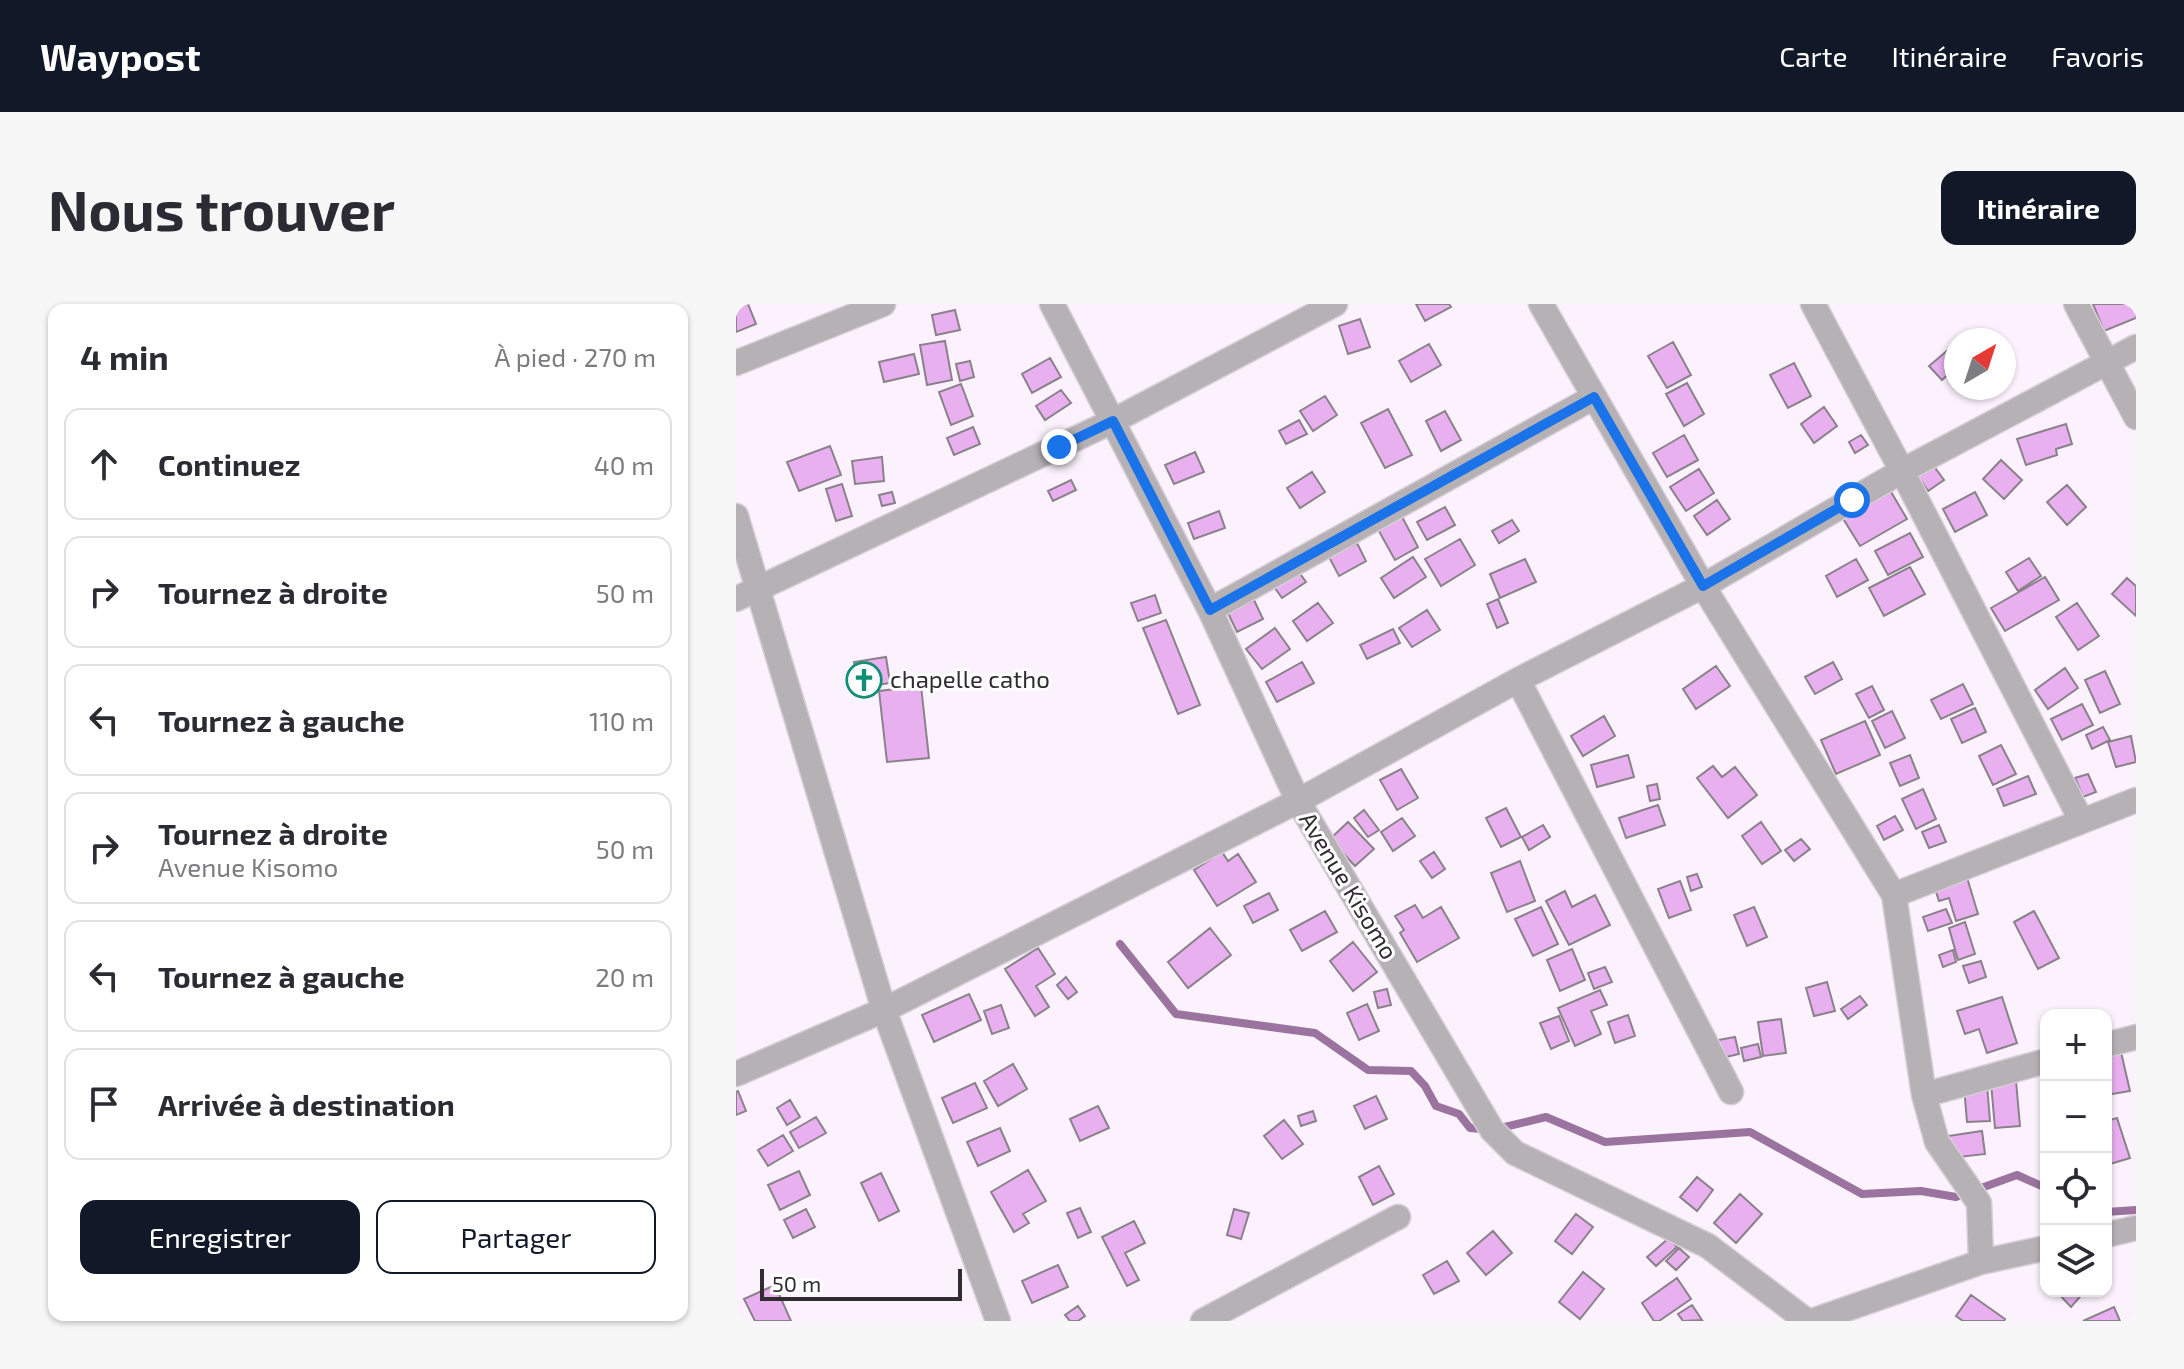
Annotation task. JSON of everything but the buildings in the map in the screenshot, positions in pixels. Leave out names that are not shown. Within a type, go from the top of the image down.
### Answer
[{"type":"street","points":[[736,363],[883,304]]},
{"type":"street","name":"Avenue Kisomo","points":[[1052,304],[1210,610],[1298,801],[1492,1130],[1515,1153],[1708,1246],[1810,1321]]},
{"type":"street","points":[[747,594],[1113,421],[1335,304]]},
{"type":"street","points":[[1541,304],[1703,586],[1894,895],[1924,1095],[1937,1142],[1979,1203],[1981,1262]]},
{"type":"street","points":[[1813,304],[2081,820]]},
{"type":"street","points":[[2076,304],[2136,417]]},
{"type":"street","points":[[736,1074],[884,1010],[1298,801],[1518,680],[1703,586],[1902,471],[2136,347]]},
{"type":"street","points":[[1210,610],[1594,397]]},
{"type":"street","points":[[736,516],[747,594],[884,1010],[998,1321]]},
{"type":"street","points":[[1518,680],[1731,1092]]},
{"type":"street","points":[[1894,895],[2136,800]]},
{"type":"street","points":[[2112,1043],[2136,1037]]},
{"type":"street","points":[[1924,1095],[2040,1063]]},
{"type":"street","points":[[1203,1321],[1398,1217]]},
{"type":"street","points":[[2112,1234],[2136,1228]]},
{"type":"street","points":[[1810,1321],[1981,1262],[2040,1249]]},
{"type":"waterway","points":[[1120,944],[1176,1014],[1315,1033],[1368,1070],[1411,1071],[1425,1086],[1436,1106],[1459,1114],[1470,1128],[1492,1130],[1546,1117],[1605,1142],[1750,1132],[1862,1194],[1921,1191],[1956,1197],[2017,1175],[2040,1185]]},
{"type":"waterway","points":[[2112,1212],[2136,1210]]},
{"type":"place","name":"chapelle catho","points":[[864,680]]},
{"type":"route","points":[[1059,447],[1113,421],[1210,610],[1594,397],[1703,586],[1852,500]]}]
